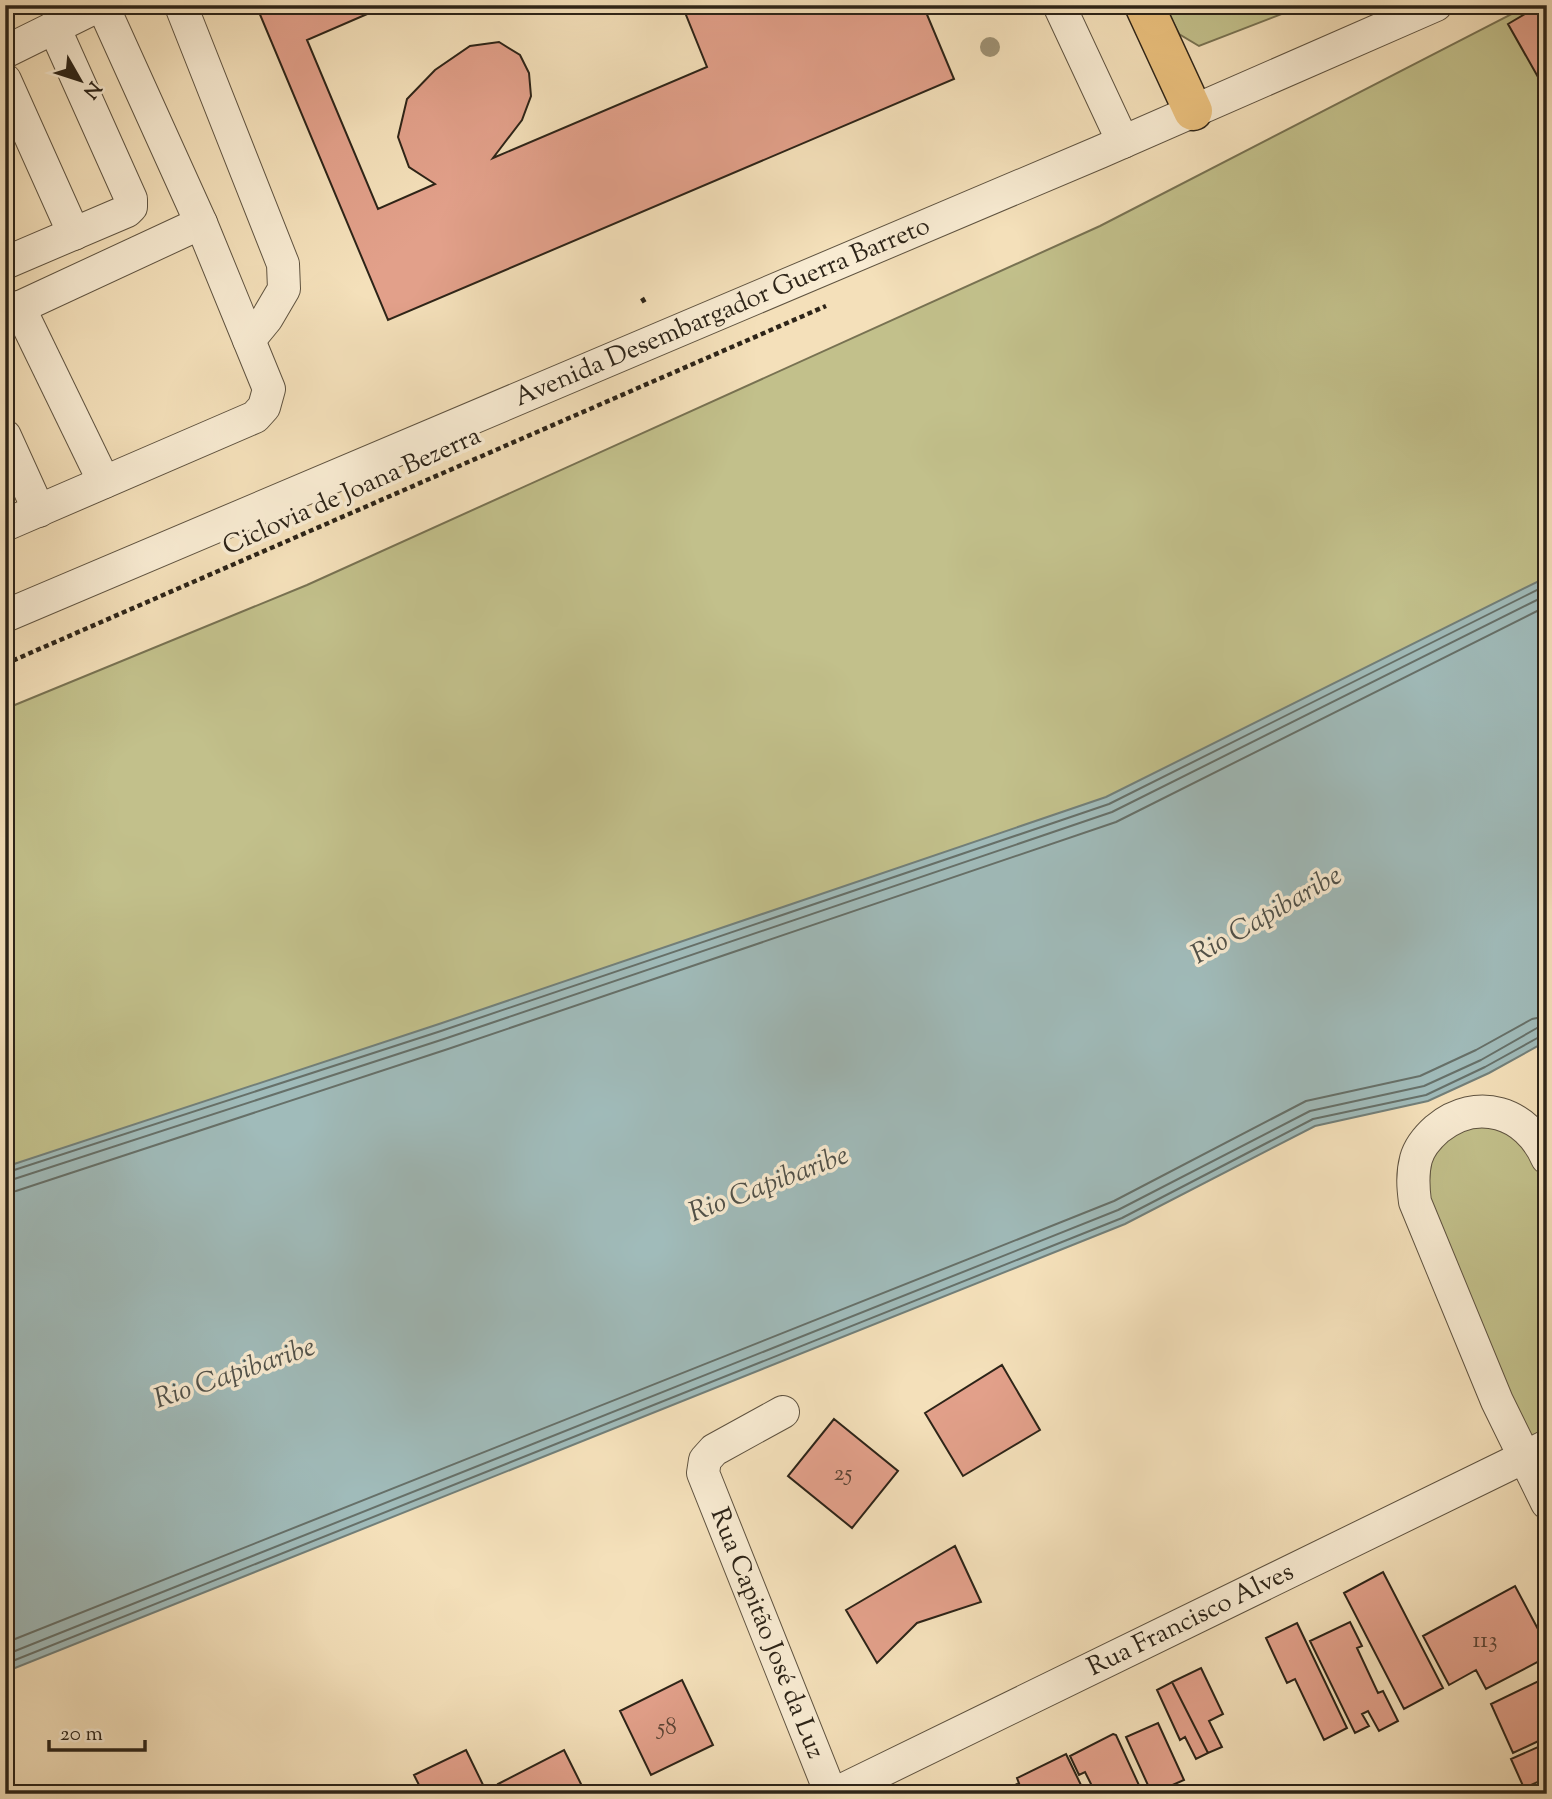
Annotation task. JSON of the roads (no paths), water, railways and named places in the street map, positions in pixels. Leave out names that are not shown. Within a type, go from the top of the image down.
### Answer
[{"type":"highway","points":[[1144,5],[1193,111]]},
{"type":"street","points":[[1059,5],[1123,142]]},
{"type":"street","name":"Avenida Desembargador Guerra Barreto","points":[[5,616],[1123,142],[1436,5]]},
{"type":"street","points":[[180,6],[283,264],[284,289],[267,318],[249,340]]},
{"type":"street","points":[[5,52],[90,10],[99,9],[106,13],[201,223],[269,389],[264,407],[255,417],[5,525]]},
{"type":"street","points":[[7,259],[74,234],[131,207],[131,199],[54,27]]},
{"type":"street","points":[[5,80],[74,234]]},
{"type":"street","points":[[104,482],[12,311],[201,223]]},
{"type":"street","points":[[5,436],[39,510]]},
{"type":"street","points":[[1547,1158],[1532,1131],[1513,1118],[1494,1112],[1470,1112],[1447,1120],[1429,1136],[1417,1157],[1412,1179],[1415,1202],[1497,1401],[1536,1452],[1547,1503]]},
{"type":"street","name":"Rua Capitão José da Luz","points":[[783,1412],[714,1450],[705,1460],[703,1473],[832,1794]]},
{"type":"street","name":"Rua Francisco Alves","points":[[832,1794],[1536,1452]]},
{"type":"water","name":"Rio Capibaribe","points":[[1547,577],[1547,1041],[1489,1073],[1428,1101],[1315,1126],[1125,1224],[5,1672],[5,1167],[439,1024],[1106,797]]}]
